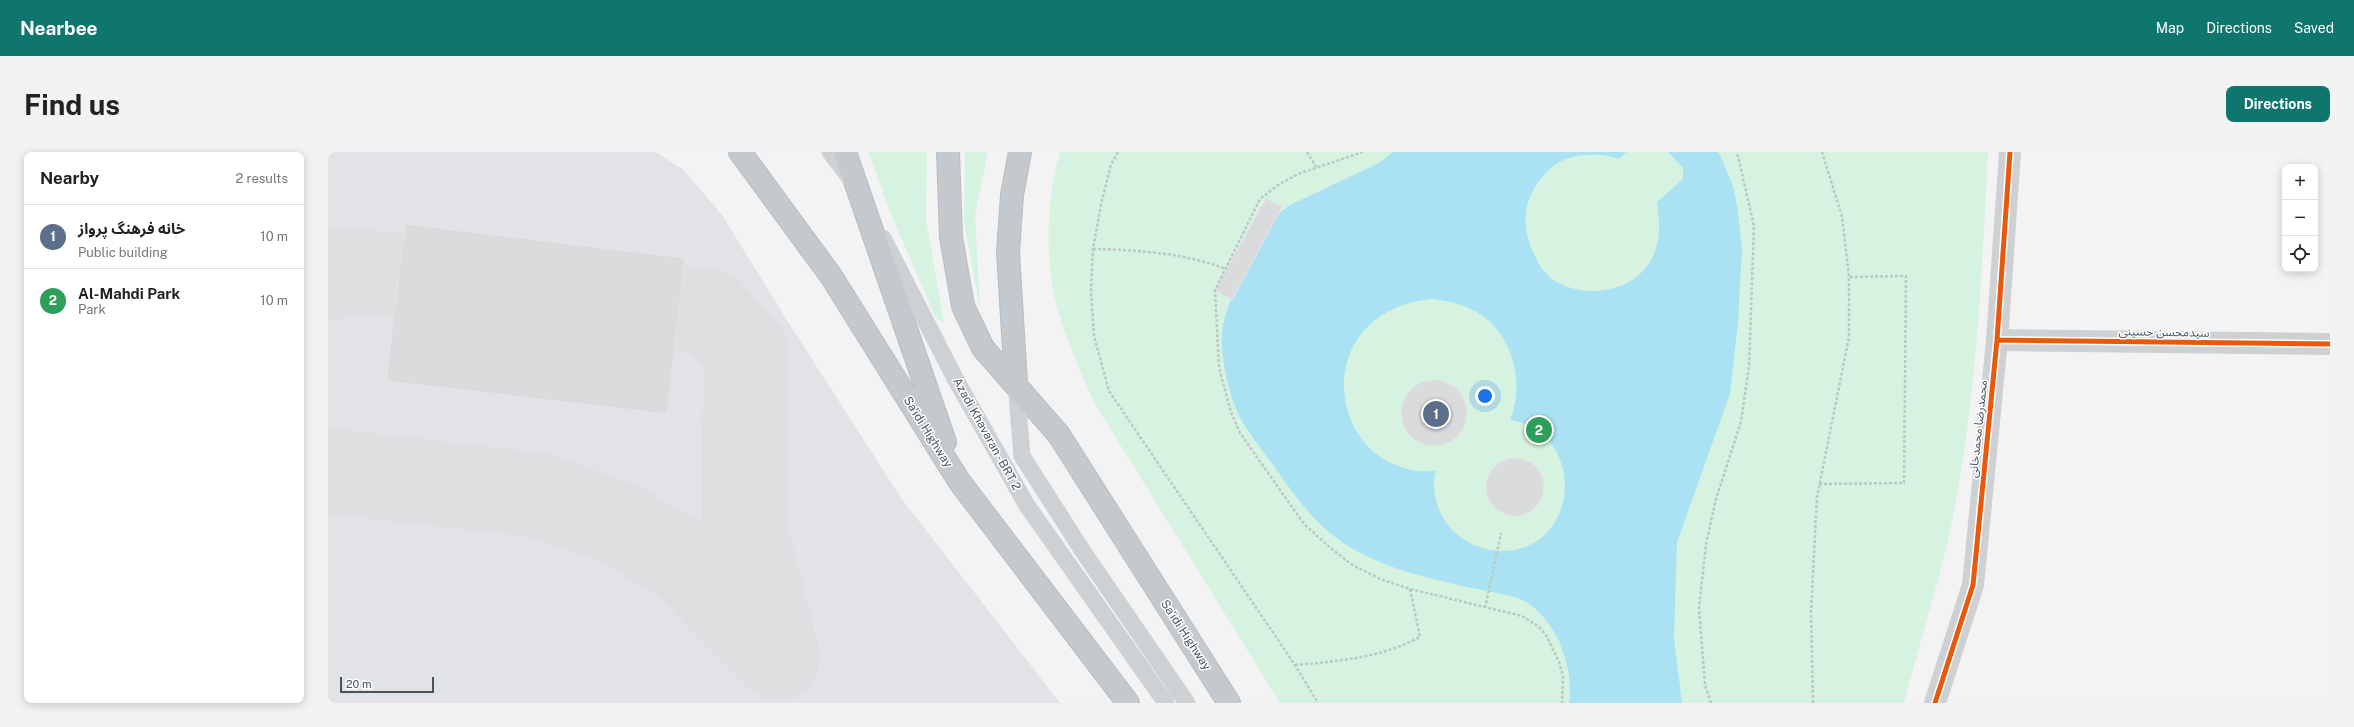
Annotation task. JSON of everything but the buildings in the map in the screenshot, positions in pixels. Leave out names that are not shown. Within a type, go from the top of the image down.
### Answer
[{"type":"highway","name":"Sa'idi Highway","points":[[740,152],[831,276],[959,480],[1128,703]]},
{"type":"highway","points":[[844,152],[959,480]]},
{"type":"highway","name":"Sa'idi Highway","points":[[948,152],[951,237],[963,306],[983,348],[1016,383],[1059,435],[1229,703]]},
{"type":"highway","points":[[1016,383],[1008,252],[1012,195],[1020,152]]},
{"type":"street","name":"محمدرضا محمدخانی","points":[[1935,703],[1973,585],[1997,340],[2010,152]]},
{"type":"street","name":"سیدمحسن حسینی","points":[[1997,340],[2330,344]]},
{"type":"lane","name":"Azadi Khavaran - BRT 2","points":[[830,152],[855,184],[957,382],[1026,504],[1166,703]]},
{"type":"lane","name":"Azadi Khavaran - BRT 2","points":[[1016,383],[1022,456],[1084,553],[1187,703]]},
{"type":"path","points":[[1118,152],[1111,165],[1101,204],[1093,249],[1091,291],[1094,336],[1109,391],[1295,665],[1318,703]]},
{"type":"path","points":[[1307,152],[1316,167]]},
{"type":"path","points":[[1363,152],[1316,167],[1278,185],[1260,200],[1215,290],[1217,349],[1224,391],[1240,433],[1304,524],[1351,564],[1374,576],[1410,589],[1522,616],[1539,627],[1546,635],[1559,662],[1563,677],[1562,703]]},
{"type":"path","points":[[1711,703],[1705,685],[1699,608],[1706,544],[1716,499],[1741,422],[1749,366],[1751,329],[1754,226],[1737,152]]},
{"type":"path","points":[[1813,703],[1810,611],[1816,497],[1849,337],[1850,276],[1842,216],[1822,152]]},
{"type":"path","points":[[1093,249],[1129,250],[1204,260],[1226,269]]},
{"type":"path","points":[[1819,484],[1904,483],[1906,276],[1850,276]]},
{"type":"path","points":[[1485,608],[1501,533]]},
{"type":"path","points":[[1295,665],[1354,660],[1399,648],[1420,637],[1410,589]]},
{"type":"shaded area","points":[[328,152],[655,152],[684,170],[722,215],[790,325],[901,498],[1060,703],[328,703]]},
{"type":"green space","points":[[868,152],[927,152],[926,219],[944,323],[936,318],[895,224]]},
{"type":"green space","points":[[965,152],[988,152],[975,215],[980,310],[964,222]]},
{"type":"green space","points":[[1060,152],[1988,152],[1978,330],[1969,419],[1950,532],[1904,703],[1280,703],[1095,404],[1080,371],[1059,314],[1054,295],[1049,254],[1052,191]]},
{"type":"water","points":[[1393,152],[1626,152],[1619,159],[1602,155],[1583,155],[1557,164],[1550,169],[1534,189],[1526,210],[1527,232],[1530,244],[1538,262],[1550,278],[1567,287],[1598,291],[1627,283],[1639,274],[1649,263],[1658,243],[1659,237],[1657,202],[1683,179],[1683,168],[1668,152],[1718,152],[1720,155],[1733,186],[1738,211],[1742,249],[1738,323],[1730,394],[1677,542],[1674,638],[1682,703],[1569,703],[1569,675],[1566,661],[1555,634],[1547,621],[1537,611],[1526,602],[1512,596],[1443,582],[1400,570],[1356,551],[1341,542],[1305,508],[1243,423],[1227,380],[1223,356],[1222,333],[1229,304],[1244,272],[1278,214],[1290,205],[1379,163]],"holes":[[[1432,299],[1447,301],[1471,309],[1485,318],[1497,329],[1506,342],[1516,373],[1515,405],[1510,420],[1536,429],[1553,446],[1563,467],[1565,491],[1559,513],[1547,533],[1527,546],[1501,551],[1487,549],[1462,539],[1447,524],[1439,510],[1436,502],[1434,487],[1436,471],[1399,466],[1371,449],[1353,424],[1344,393],[1347,361],[1362,332],[1390,310]]]},
{"type":"taxiway","points":[[328,278],[343,270],[710,311],[746,350],[744,527],[777,657]]},
{"type":"taxiway","points":[[328,471],[537,495],[620,524],[684,562],[777,657]]},
{"type":"cycle path","points":[[1935,703],[1973,585],[1997,340],[2010,152]]},
{"type":"cycle path","points":[[1997,340],[2330,344]]},
{"type":"place","name":"خانه فرهنگ پرواز","points":[[1436,414]]},
{"type":"place","name":"Al-Mahdi Park","points":[[1539,430]]}]
